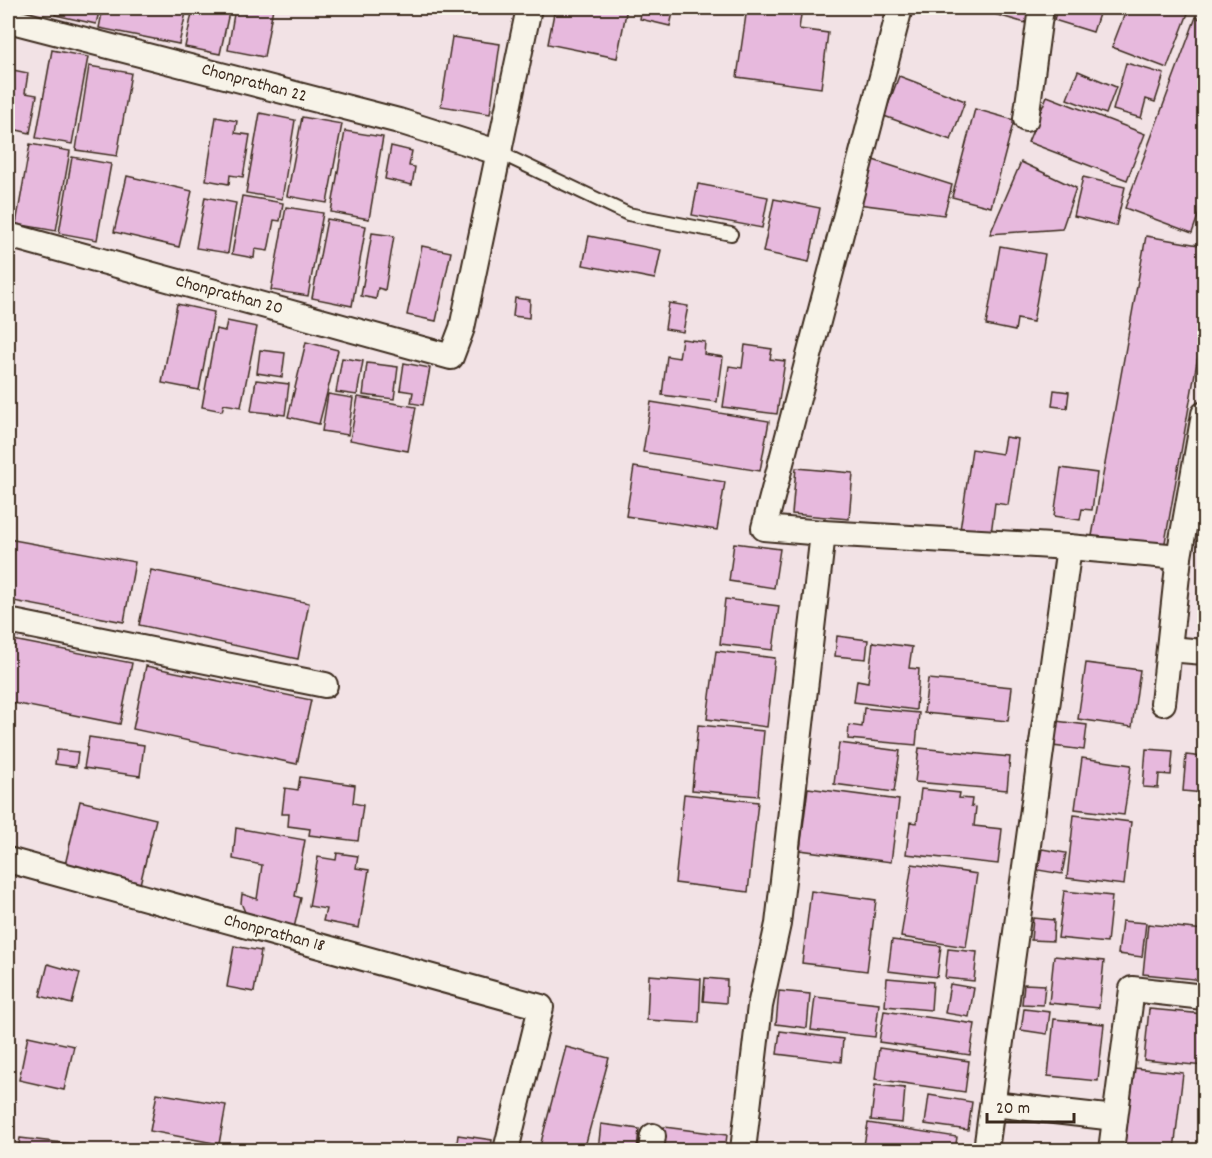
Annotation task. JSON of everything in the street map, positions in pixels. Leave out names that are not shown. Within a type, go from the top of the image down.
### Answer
[{"type":"street","points":[[500,153],[530,8]]},
{"type":"street","points":[[900,8],[764,528],[1069,547],[1179,557]]},
{"type":"street","points":[[1026,119],[1041,8]]},
{"type":"street","name":"Chonprathan 22","points":[[8,20],[399,121],[500,153]]},
{"type":"street","name":"Chonprathan 20","points":[[8,234],[451,357],[462,328],[500,153]]},
{"type":"street","points":[[1163,703],[1179,557],[1204,414]]},
{"type":"street","points":[[743,1150],[760,1006],[778,924],[823,533]]},
{"type":"street","points":[[986,1150],[1069,547]]},
{"type":"street","points":[[8,621],[325,685]]},
{"type":"street","points":[[1169,649],[1204,652]]},
{"type":"street","name":"Chonprathan 18","points":[[8,860],[541,1007],[507,1146]]},
{"type":"street","points":[[1111,1150],[1132,989],[1204,997]]},
{"type":"street","points":[[993,1104],[1115,1118]]},
{"type":"lane","points":[[500,153],[628,214],[732,234]]},
{"type":"building","points":[[56,8],[100,8],[96,24],[55,15]]},
{"type":"building","points":[[103,8],[187,8],[179,44],[99,28]]},
{"type":"building","points":[[193,8],[230,8],[220,54],[185,47]]},
{"type":"building","points":[[235,8],[273,8],[264,57],[228,50]]},
{"type":"building","points":[[555,8],[627,8],[617,58],[548,44]]},
{"type":"building","points":[[642,8],[674,8],[670,26],[640,19]]},
{"type":"building","points":[[747,8],[802,8],[799,29],[828,33],[821,88],[737,77]]},
{"type":"building","points":[[996,8],[1034,8],[1029,24],[994,14]]},
{"type":"building","points":[[1057,8],[1101,8],[1093,32],[1054,20]]},
{"type":"building","points":[[1127,8],[1190,8],[1167,68],[1112,47]]},
{"type":"building","points":[[1196,17],[1204,21],[1204,199],[1192,233],[1125,208]]},
{"type":"building","points":[[452,37],[500,44],[490,114],[441,106]]},
{"type":"building","points":[[52,50],[88,57],[72,144],[36,138]]},
{"type":"building","points":[[1126,63],[1164,74],[1155,102],[1146,99],[1141,118],[1113,110]]},
{"type":"building","points":[[89,66],[131,73],[117,156],[76,150]]},
{"type":"building","points":[[8,69],[28,73],[25,93],[37,95],[30,133],[8,128]]},
{"type":"building","points":[[1078,71],[1116,87],[1106,114],[1067,99]]},
{"type":"building","points":[[899,76],[965,101],[951,140],[884,116]]},
{"type":"building","points":[[1047,96],[1145,134],[1127,180],[1028,142]]},
{"type":"building","points":[[975,109],[1014,120],[991,207],[952,197]]},
{"type":"building","points":[[260,113],[295,120],[282,199],[246,193]]},
{"type":"building","points":[[216,117],[237,121],[235,133],[250,135],[243,177],[230,175],[229,184],[206,180]]},
{"type":"building","points":[[302,117],[342,124],[327,203],[287,196]]},
{"type":"building","points":[[345,131],[383,137],[369,219],[331,212]]},
{"type":"building","points":[[30,144],[70,151],[56,231],[16,224]]},
{"type":"building","points":[[391,146],[412,151],[409,166],[415,167],[412,185],[385,179]]},
{"type":"building","points":[[72,157],[111,164],[97,240],[59,233]]},
{"type":"building","points":[[870,159],[952,185],[944,215],[858,204]]},
{"type":"building","points":[[1021,162],[1076,188],[1062,229],[990,234]]},
{"type":"building","points":[[127,176],[192,191],[179,247],[114,232]]},
{"type":"building","points":[[1083,177],[1125,187],[1116,226],[1074,216]]},
{"type":"building","points":[[698,184],[768,197],[762,228],[692,215]]},
{"type":"building","points":[[242,196],[283,203],[280,221],[274,220],[268,251],[255,249],[254,258],[232,254]]},
{"type":"building","points":[[205,197],[236,203],[228,253],[196,248]]},
{"type":"building","points":[[774,199],[820,208],[809,262],[763,252]]},
{"type":"building","points":[[286,207],[323,213],[308,296],[271,290]]},
{"type":"building","points":[[327,219],[366,226],[352,306],[312,298]]},
{"type":"building","points":[[372,233],[394,236],[385,290],[378,288],[376,299],[361,296]]},
{"type":"building","points":[[589,236],[661,250],[655,279],[583,265]]},
{"type":"building","points":[[1146,236],[1204,246],[1204,322],[1164,548],[1092,536]]},
{"type":"building","points":[[422,246],[451,252],[436,321],[407,315]]},
{"type":"building","points":[[1000,246],[1045,254],[1033,322],[1017,319],[1015,331],[986,325]]},
{"type":"building","points":[[515,298],[530,300],[529,318],[513,316]]},
{"type":"building","points":[[669,303],[688,306],[683,332],[665,329]]},
{"type":"building","points":[[177,304],[214,312],[199,390],[162,383]]},
{"type":"building","points":[[227,321],[257,327],[241,407],[224,404],[222,411],[202,407],[216,329],[225,331]]},
{"type":"building","points":[[682,339],[705,342],[704,354],[723,357],[717,402],[662,395],[667,356],[679,358]]},
{"type":"building","points":[[306,342],[338,350],[319,424],[288,417]]},
{"type":"building","points":[[745,345],[772,349],[770,359],[785,361],[777,414],[723,407],[729,366],[742,368]]},
{"type":"building","points":[[260,350],[285,353],[282,377],[257,373]]},
{"type":"building","points":[[342,358],[363,361],[357,395],[336,392]]},
{"type":"building","points":[[367,363],[398,367],[394,399],[363,395]]},
{"type":"building","points":[[404,363],[430,368],[423,405],[411,403],[413,392],[400,390]]},
{"type":"building","points":[[256,380],[289,384],[285,415],[251,411]]},
{"type":"building","points":[[1054,390],[1069,392],[1067,408],[1052,406]]},
{"type":"building","points":[[328,394],[353,398],[348,435],[322,431]]},
{"type":"building","points":[[358,397],[416,407],[408,451],[350,440]]},
{"type":"building","points":[[651,402],[769,421],[760,471],[643,452]]},
{"type":"building","points":[[1005,437],[1018,439],[1008,505],[995,503],[991,534],[960,530],[972,449],[1002,454]]},
{"type":"building","points":[[634,467],[725,482],[717,530],[626,516]]},
{"type":"building","points":[[796,468],[853,473],[849,519],[792,514]]},
{"type":"building","points":[[1061,468],[1097,473],[1092,510],[1082,509],[1080,520],[1054,516]]},
{"type":"building","points":[[8,539],[135,562],[124,622],[8,600]]},
{"type":"building","points":[[734,543],[780,549],[774,588],[729,581]]},
{"type":"building","points":[[151,570],[309,603],[298,659],[139,625]]},
{"type":"building","points":[[725,599],[779,606],[773,650],[720,644]]},
{"type":"building","points":[[837,636],[868,640],[866,659],[835,656]]},
{"type":"building","points":[[8,639],[132,663],[120,724],[8,702]]},
{"type":"building","points":[[873,642],[912,647],[909,668],[919,669],[916,710],[854,702],[857,680],[868,682]]},
{"type":"building","points":[[716,651],[775,658],[767,727],[707,719]]},
{"type":"building","points":[[1086,663],[1140,670],[1132,727],[1078,719]]},
{"type":"building","points":[[146,666],[311,700],[297,764],[133,729]]},
{"type":"building","points":[[928,679],[1012,687],[1008,721],[924,713]]},
{"type":"building","points":[[1204,679],[1204,734],[1199,734]]},
{"type":"building","points":[[864,708],[919,713],[916,745],[848,739],[849,725],[862,727]]},
{"type":"building","points":[[1056,721],[1087,725],[1084,750],[1053,746]]},
{"type":"building","points":[[698,725],[764,731],[758,796],[692,790]]},
{"type":"building","points":[[89,737],[144,745],[140,776],[84,768]]},
{"type":"building","points":[[839,743],[900,751],[894,792],[834,784]]},
{"type":"building","points":[[919,748],[1010,757],[1007,790],[915,782]]},
{"type":"building","points":[[1146,749],[1173,751],[1171,775],[1159,774],[1158,788],[1143,787]]},
{"type":"building","points":[[57,750],[78,752],[76,767],[55,764]]},
{"type":"building","points":[[1186,755],[1204,757],[1204,793],[1183,791]]},
{"type":"building","points":[[1082,758],[1131,765],[1124,815],[1075,809]]},
{"type":"building","points":[[300,777],[355,785],[353,803],[363,805],[358,841],[309,835],[310,829],[288,826],[289,814],[282,814],[285,788],[298,790]]},
{"type":"building","points":[[808,788],[899,800],[891,862],[800,850]]},
{"type":"building","points":[[921,789],[960,793],[959,798],[972,799],[971,806],[976,807],[974,826],[1002,829],[998,864],[906,854],[910,822],[917,823]]},
{"type":"building","points":[[684,794],[758,802],[748,892],[675,883]]},
{"type":"building","points":[[80,801],[156,819],[140,884],[65,865]]},
{"type":"building","points":[[1074,815],[1131,822],[1124,885],[1067,878]]},
{"type":"building","points":[[236,828],[305,840],[295,896],[301,898],[294,928],[249,921],[241,903],[242,894],[257,899],[262,865],[233,859]]},
{"type":"building","points":[[1042,849],[1066,853],[1062,874],[1038,870]]},
{"type":"building","points":[[337,853],[358,856],[356,868],[369,870],[359,928],[323,921],[326,909],[309,906],[318,857],[336,860]]},
{"type":"building","points":[[912,864],[977,874],[966,947],[901,937]]},
{"type":"building","points":[[811,891],[876,900],[867,971],[802,963]]},
{"type":"building","points":[[1064,891],[1112,896],[1107,943],[1058,938]]},
{"type":"building","points":[[1033,918],[1054,920],[1053,941],[1031,940]]},
{"type":"building","points":[[1122,921],[1146,923],[1142,957],[1118,954]]},
{"type":"building","points":[[1148,924],[1204,930],[1204,980],[1143,974]]},
{"type":"building","points":[[892,940],[941,946],[937,977],[888,971]]},
{"type":"building","points":[[234,946],[261,951],[254,992],[227,987]]},
{"type":"building","points":[[948,949],[977,952],[974,981],[945,978]]},
{"type":"building","points":[[1054,956],[1104,961],[1099,1008],[1049,1003]]},
{"type":"building","points":[[48,964],[80,973],[72,1004],[40,996]]},
{"type":"building","points":[[649,975],[701,979],[699,1023],[647,1020]]},
{"type":"building","points":[[705,978],[727,980],[726,1003],[703,1001]]},
{"type":"building","points":[[887,978],[933,982],[931,1010],[885,1006]]},
{"type":"building","points":[[950,984],[974,988],[969,1017],[945,1013]]},
{"type":"building","points":[[1024,984],[1045,985],[1043,1005],[1022,1004]]},
{"type":"building","points":[[779,991],[810,994],[807,1028],[776,1024]]},
{"type":"building","points":[[815,997],[879,1004],[875,1037],[811,1030]]},
{"type":"building","points":[[1024,1009],[1050,1012],[1047,1034],[1021,1030]]},
{"type":"building","points":[[1149,1009],[1204,1014],[1204,1066],[1144,1060]]},
{"type":"building","points":[[884,1011],[975,1024],[970,1055],[879,1042]]},
{"type":"building","points":[[1054,1019],[1104,1024],[1098,1081],[1048,1076]]},
{"type":"building","points":[[780,1031],[843,1039],[841,1062],[777,1054]]},
{"type":"building","points":[[28,1036],[74,1046],[64,1090],[19,1080]]},
{"type":"building","points":[[566,1047],[609,1058],[584,1150],[539,1150]]},
{"type":"building","points":[[879,1048],[969,1061],[965,1092],[875,1079]]},
{"type":"building","points":[[1134,1068],[1183,1073],[1174,1150],[1124,1150]]},
{"type":"building","points":[[875,1085],[905,1088],[902,1123],[871,1120]]},
{"type":"building","points":[[157,1093],[226,1105],[219,1144],[150,1131]]},
{"type":"building","points":[[929,1095],[972,1102],[968,1130],[925,1124]]},
{"type":"building","points":[[868,1123],[957,1137],[955,1150],[863,1150]]},
{"type":"building","points":[[601,1124],[639,1129],[637,1150],[598,1150]]},
{"type":"building","points":[[664,1127],[727,1135],[725,1150],[661,1150]]},
{"type":"building","points":[[458,1135],[492,1140],[491,1150],[456,1150]]},
{"type":"building","points":[[20,1138],[80,1145],[79,1150],[18,1150]]}]
